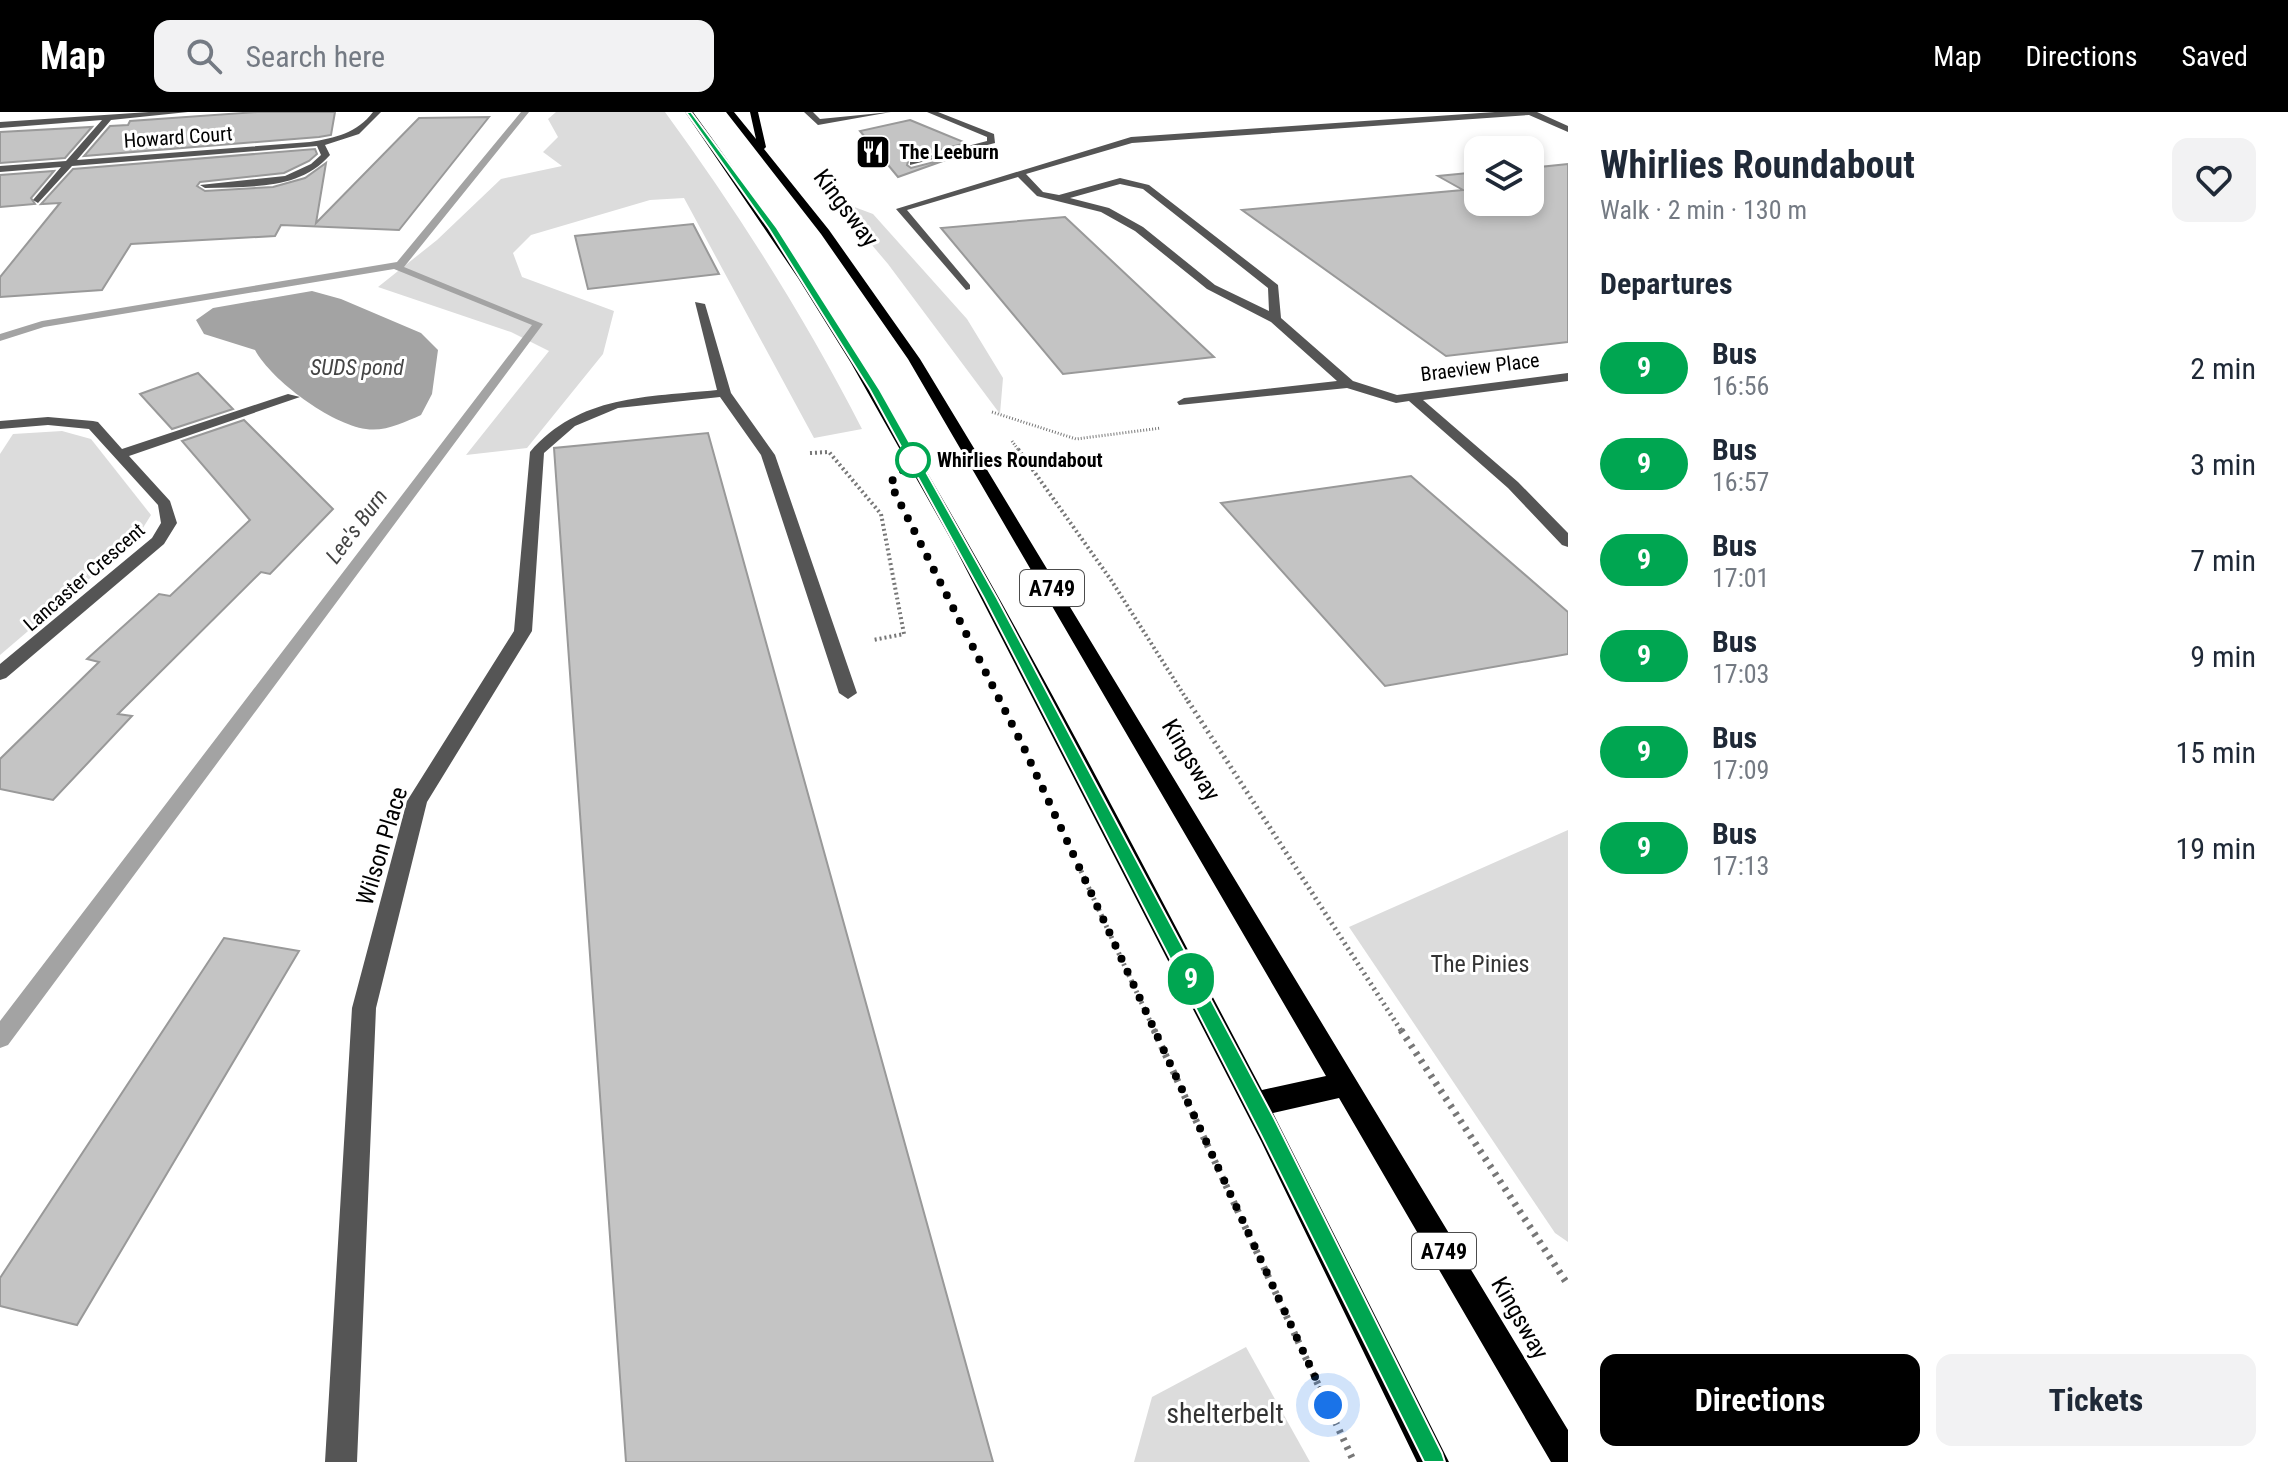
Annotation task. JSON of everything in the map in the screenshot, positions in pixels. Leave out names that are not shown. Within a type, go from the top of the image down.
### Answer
[{"type":"main road","name":"A749","points":[[689,112],[773,228],[875,390],[1006,626],[1256,1104],[1433,1462]]},
{"type":"main road","name":"Kingsway","points":[[730,112],[825,232],[914,359],[1568,1460]]},
{"type":"main road","points":[[754,112],[763,153]]},
{"type":"main road","points":[[1256,1104],[1346,1084]]},
{"type":"street","points":[[0,125],[184,112]]},
{"type":"street","name":"Howard Court","points":[[0,169],[340,140],[361,130],[377,112]]},
{"type":"street","points":[[808,112],[818,122],[887,112]]},
{"type":"street","points":[[913,163],[991,143],[991,136],[931,112]]},
{"type":"street","points":[[966,287],[901,209],[1131,140],[1530,112],[1568,129]]},
{"type":"street","name":"Howard Court","points":[[68,164],[109,117]]},
{"type":"street","points":[[205,185],[294,179],[315,169],[326,155],[320,143]]},
{"type":"street","points":[[1086,153],[1097,163]]},
{"type":"street","points":[[38,200],[68,164]]},
{"type":"street","points":[[1108,172],[1120,181],[1146,187],[1274,287],[1275,319]]},
{"type":"street","points":[[1020,173],[1040,194],[1105,210],[1127,222],[1211,287],[1275,319],[1348,384]]},
{"type":"street","points":[[1059,198],[1120,181]]},
{"type":"street","points":[[699,304],[714,395],[768,455],[848,693]]},
{"type":"street","name":"Braeview Place","points":[[1404,397],[1568,377]]},
{"type":"street","points":[[1184,402],[1348,384],[1404,397],[1513,485],[1568,542]]},
{"type":"street","name":"Wilson Place","points":[[341,1462],[364,1008],[417,801],[523,631],[537,452],[570,423],[615,404],[714,395]]},
{"type":"street","points":[[121,454],[293,397]]},
{"type":"street","name":"Lancaster Crescent","points":[[0,425],[48,421],[93,425],[165,504],[169,523],[158,541],[0,674]]},
{"type":"path","points":[[983,400],[1000,424]]},
{"type":"path","points":[[1009,437],[1111,580],[1568,1285]]},
{"type":"path","points":[[768,455],[829,452],[881,514],[904,634],[833,647]]},
{"type":"path","points":[[881,514],[893,512]]},
{"type":"path","points":[[1077,862],[1354,1462]]},
{"type":"green space","points":[[556,112],[665,112],[770,267],[862,429],[814,438],[684,198],[650,200],[531,235],[513,253],[522,277],[614,311],[603,354],[527,448],[466,455],[549,351],[511,332],[378,287],[437,240],[501,179],[562,166],[543,152],[558,137],[548,119]]},
{"type":"green space","points":[[833,199],[873,214],[967,319],[1003,378],[1000,414],[888,264]]},
{"type":"green space","points":[[62,431],[91,439],[151,515],[136,539],[0,655],[0,454],[13,434]]},
{"type":"green space","name":"The Pinies","points":[[1568,830],[1568,1242],[1555,1233],[1349,927]]},
{"type":"green space","name":"shelterbelt","points":[[1246,1347],[1310,1462],[1134,1462],[1152,1397]]},
{"type":"water","name":"SUDS pond","points":[[312,291],[341,299],[421,333],[438,350],[432,394],[421,415],[395,426],[373,430],[336,419],[288,387],[255,350],[204,334],[196,320],[213,308]]},
{"type":"building","points":[[257,112],[335,112],[331,135],[84,156],[110,126],[128,125],[130,121]]},
{"type":"building","points":[[489,117],[399,230],[281,225],[275,236],[131,244],[102,290],[0,297],[0,277],[60,203],[41,204],[73,169],[315,149],[317,154],[309,161],[284,173],[200,182],[197,186],[205,191],[273,187],[305,178],[326,163],[316,223],[419,118]]},
{"type":"building","points":[[910,120],[966,143],[909,158],[907,165],[911,168],[954,157],[898,177],[860,131]]},
{"type":"building","points":[[92,127],[65,158],[0,163],[0,132]]},
{"type":"building","points":[[1568,164],[1568,342],[1446,356],[1242,210],[1463,190],[1438,176],[1464,173],[1464,216],[1544,216],[1544,167]]},
{"type":"building","points":[[54,171],[31,198],[35,204],[0,207],[0,175]]},
{"type":"building","points":[[1065,217],[1214,357],[1063,374],[941,228]]},
{"type":"building","points":[[693,224],[719,274],[588,289],[575,236]]},
{"type":"building","points":[[198,373],[233,409],[172,429],[140,394]]},
{"type":"building","points":[[244,420],[333,509],[270,574],[261,572],[118,714],[132,716],[53,800],[0,789],[0,759],[99,662],[87,659],[159,594],[170,596],[250,520],[182,441]]},
{"type":"building","points":[[708,433],[993,1462],[626,1462],[554,448]]},
{"type":"building","points":[[1411,476],[1568,612],[1568,654],[1385,686],[1221,503]]},
{"type":"building","points":[[224,938],[299,951],[77,1325],[0,1306],[0,1278]]},
{"type":"waterway","name":"Lee's Burn","points":[[0,1038],[538,324],[398,268],[525,112]]},
{"type":"waterway","points":[[0,338],[42,324],[400,265]]},
{"type":"bus line","name":"9","points":[[689,112],[773,228],[823,306],[875,390],[990,598],[1304,1198],[1433,1462]]},
{"type":"place","name":"The Leeburn","points":[[873,152]]},
{"type":"place","name":"Whirlies Roundabout","points":[[913,460]]},
{"type":"route","points":[[913,460],[890,483],[1024,748],[1328,1405]]}]
